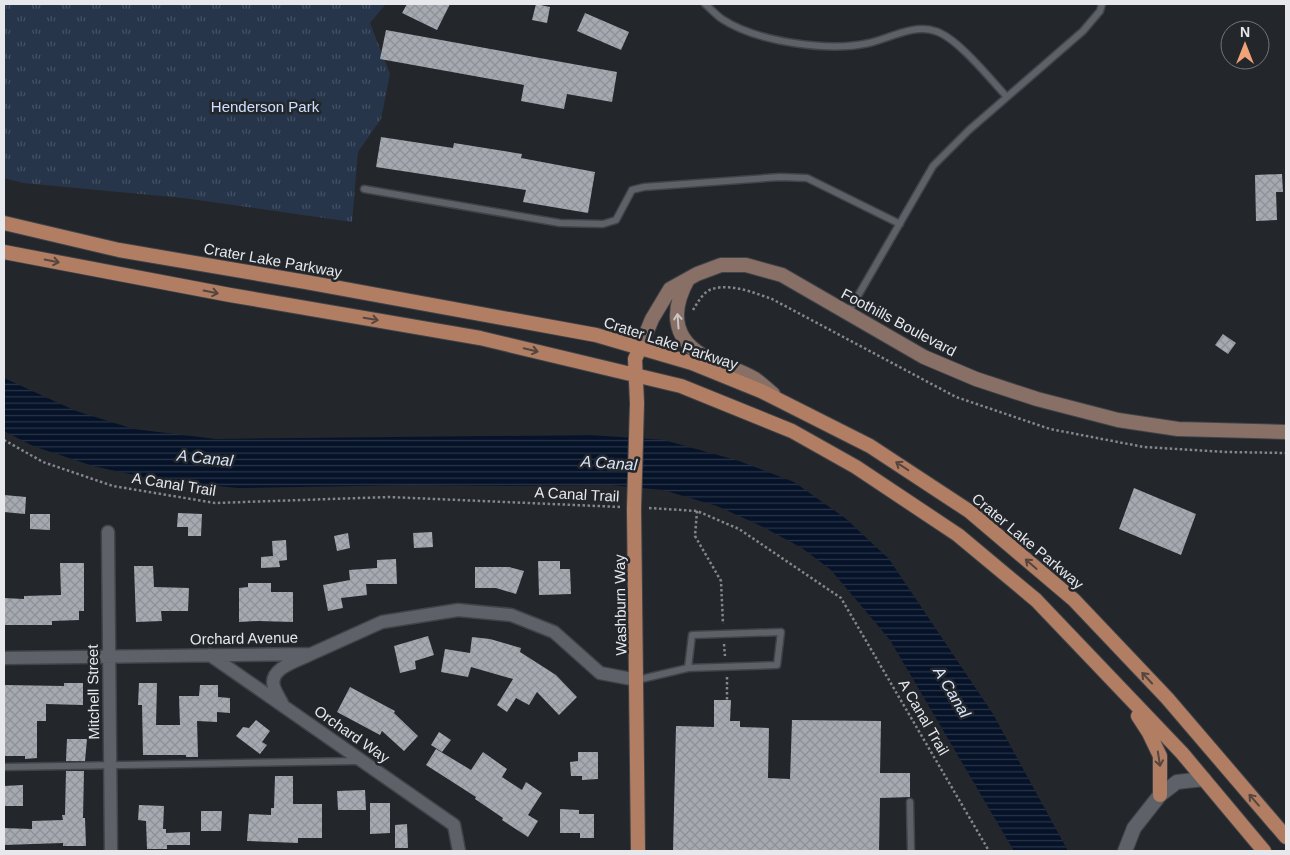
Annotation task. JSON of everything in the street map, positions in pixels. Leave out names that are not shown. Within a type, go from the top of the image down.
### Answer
[{"type":"main road","name":"Crater Lake Parkway","points":[[4,224],[119,250],[596,335],[638,353],[692,363],[761,391],[870,446],[969,511],[1066,594],[1167,698],[1286,837]]},
{"type":"main road","points":[[4,252],[230,295],[480,338],[681,386],[792,431],[856,467],[958,535],[1036,600],[1182,754],[1264,851]]},
{"type":"main road","name":"Foothills Boulevard","points":[[638,353],[652,319],[670,289],[721,264],[746,265],[782,276],[924,357],[976,379],[1071,409],[1118,420],[1178,429],[1286,432]]},
{"type":"main road","points":[[688,279],[682,290],[677,318],[678,330],[684,338],[692,348],[704,356],[755,379],[781,401]]},
{"type":"main road","name":"Washburn Way","points":[[638,353],[636,375],[635,507],[638,851]]},
{"type":"main road","points":[[1118,686],[1149,733],[1160,756],[1160,795]]},
{"type":"street","name":"Mitchell Street","points":[[108,532],[111,851]]},
{"type":"street","name":"Orchard Avenue","points":[[4,658],[109,655],[311,654],[382,622],[458,610],[512,615],[554,632],[600,673],[637,680]]},
{"type":"street","points":[[284,707],[273,686],[273,678],[277,671],[311,654]]},
{"type":"street","name":"Orchard Way","points":[[210,655],[454,825],[459,851]]},
{"type":"street","points":[[1125,851],[1134,828],[1160,795],[1177,782],[1204,779]]},
{"type":"lane","points":[[705,4],[722,19],[758,35],[800,44],[835,47],[868,43],[922,29],[936,31],[954,42],[1007,97]]},
{"type":"lane","points":[[848,313],[934,166],[969,130],[1083,31],[1100,11],[1102,4]]},
{"type":"lane","points":[[364,189],[560,223],[603,224],[616,220],[632,190],[644,187],[780,177],[807,178],[900,224]]},
{"type":"lane","points":[[637,680],[688,668],[777,665],[781,632],[692,635],[688,668]]},
{"type":"lane","points":[[4,767],[361,761]]},
{"type":"lane","points":[[910,802],[911,851]]},
{"type":"path","name":"A Canal Trail","points":[[4,440],[43,462],[113,486],[215,503],[389,497],[644,507],[696,511],[739,529],[841,598],[989,851]]},
{"type":"path","points":[[696,511],[696,536],[721,581],[723,634],[727,667],[727,700]]},
{"type":"green space","name":"Henderson Park","points":[[4,4],[386,4],[370,23],[390,74],[381,119],[358,152],[352,222],[183,198],[23,183],[4,178]]},
{"type":"water","name":"A Canal","points":[[4,378],[76,411],[134,429],[216,439],[590,435],[664,440],[739,461],[794,482],[845,518],[889,559],[993,714],[1068,851],[1014,851],[890,640],[831,570],[802,548],[759,525],[717,506],[663,490],[610,485],[412,485],[238,488],[157,480],[93,466],[33,446],[4,431]]},
{"type":"building","points":[[407,4],[450,4],[437,30],[402,13]]},
{"type":"building","points":[[536,4],[550,7],[547,23],[532,20]]},
{"type":"building","points":[[585,13],[629,32],[621,50],[577,31]]},
{"type":"building","points":[[386,30],[617,72],[612,102],[567,94],[564,109],[521,101],[524,85],[380,59]]},
{"type":"building","points":[[381,137],[453,148],[454,143],[522,154],[521,158],[595,172],[588,213],[523,202],[526,190],[376,167]]},
{"type":"building","points":[[1282,174],[1283,192],[1276,192],[1277,220],[1256,221],[1255,175]]},
{"type":"building","points":[[1223,334],[1236,343],[1228,354],[1215,345]]},
{"type":"building","points":[[1134,488],[1196,514],[1181,555],[1119,529]]},
{"type":"building","points":[[4,495],[26,497],[25,514],[4,512]]},
{"type":"building","points":[[178,513],[202,514],[201,536],[188,536],[188,527],[177,527]]},
{"type":"building","points":[[30,514],[50,514],[50,530],[30,529]]},
{"type":"building","points":[[432,532],[433,547],[414,548],[413,533]]},
{"type":"building","points":[[348,533],[350,548],[337,551],[334,536]]},
{"type":"building","points":[[286,540],[287,560],[279,561],[280,567],[261,568],[261,557],[273,556],[272,541]]},
{"type":"building","points":[[396,559],[397,584],[366,584],[367,595],[341,598],[343,608],[328,611],[323,585],[350,580],[349,570],[377,568],[377,560]]},
{"type":"building","points":[[538,561],[560,561],[560,569],[570,569],[571,594],[539,595]]},
{"type":"building","points":[[60,563],[84,563],[84,611],[79,611],[79,620],[52,621],[52,625],[4,625],[4,598],[24,599],[24,596],[61,595]]},
{"type":"building","points":[[134,566],[153,566],[154,587],[189,588],[188,611],[161,611],[162,621],[136,622]]},
{"type":"building","points":[[475,567],[509,567],[524,571],[516,594],[496,588],[475,588]]},
{"type":"building","points":[[248,583],[271,583],[271,592],[293,592],[293,622],[239,622],[239,588],[248,587]]},
{"type":"building","points":[[428,636],[434,655],[415,661],[416,669],[400,673],[394,646]]},
{"type":"building","points":[[472,637],[490,639],[521,648],[520,652],[556,675],[577,697],[559,715],[537,692],[529,705],[516,698],[507,712],[497,705],[513,679],[471,667],[468,677],[441,672],[445,649],[470,653]]},
{"type":"building","points":[[64,683],[83,683],[83,705],[46,704],[46,721],[37,721],[37,758],[25,759],[25,756],[4,756],[4,685],[64,686]]},
{"type":"building","points":[[139,683],[157,683],[156,725],[180,725],[179,696],[199,696],[200,685],[218,685],[218,697],[230,698],[230,713],[217,712],[217,722],[197,721],[198,757],[186,757],[186,755],[143,755],[142,705],[138,705]]},
{"type":"building","points":[[350,687],[395,711],[394,713],[418,736],[404,751],[382,731],[380,735],[337,712]]},
{"type":"building","points":[[714,700],[731,700],[730,721],[740,721],[740,727],[769,728],[768,778],[790,779],[792,720],[881,721],[880,773],[910,773],[910,797],[880,798],[879,851],[673,851],[676,726],[714,727]]},
{"type":"building","points":[[256,720],[270,731],[262,742],[267,745],[260,754],[236,736],[243,727],[249,728]]},
{"type":"building","points":[[439,732],[451,740],[442,752],[431,745]]},
{"type":"building","points":[[67,739],[87,739],[85,761],[66,761]]},
{"type":"building","points":[[436,749],[471,770],[483,752],[507,769],[502,777],[522,790],[526,782],[542,793],[528,815],[538,821],[528,837],[502,820],[503,818],[475,799],[476,797],[426,765]]},
{"type":"building","points":[[578,752],[598,752],[598,779],[582,780],[582,776],[571,776],[570,762],[578,761]]},
{"type":"building","points":[[66,771],[84,771],[83,818],[85,818],[86,846],[63,846],[63,843],[4,845],[4,828],[32,829],[32,821],[63,820],[62,815],[65,815]]},
{"type":"building","points":[[275,776],[293,776],[293,804],[322,804],[322,838],[298,838],[298,843],[247,841],[249,814],[271,815],[271,808],[274,808]]},
{"type":"building","points":[[23,785],[23,806],[4,806],[4,786]]},
{"type":"building","points":[[365,790],[366,810],[338,810],[337,791]]},
{"type":"building","points":[[370,803],[390,803],[390,833],[370,834]]},
{"type":"building","points":[[139,805],[164,806],[163,829],[166,829],[166,833],[190,832],[190,845],[167,845],[167,849],[147,849],[146,821],[138,820]]},
{"type":"building","points":[[560,809],[579,810],[579,814],[594,814],[594,838],[580,838],[580,833],[560,833]]},
{"type":"building","points":[[201,811],[222,811],[221,831],[201,831]]},
{"type":"building","points":[[407,824],[408,848],[395,848],[395,825]]}]
